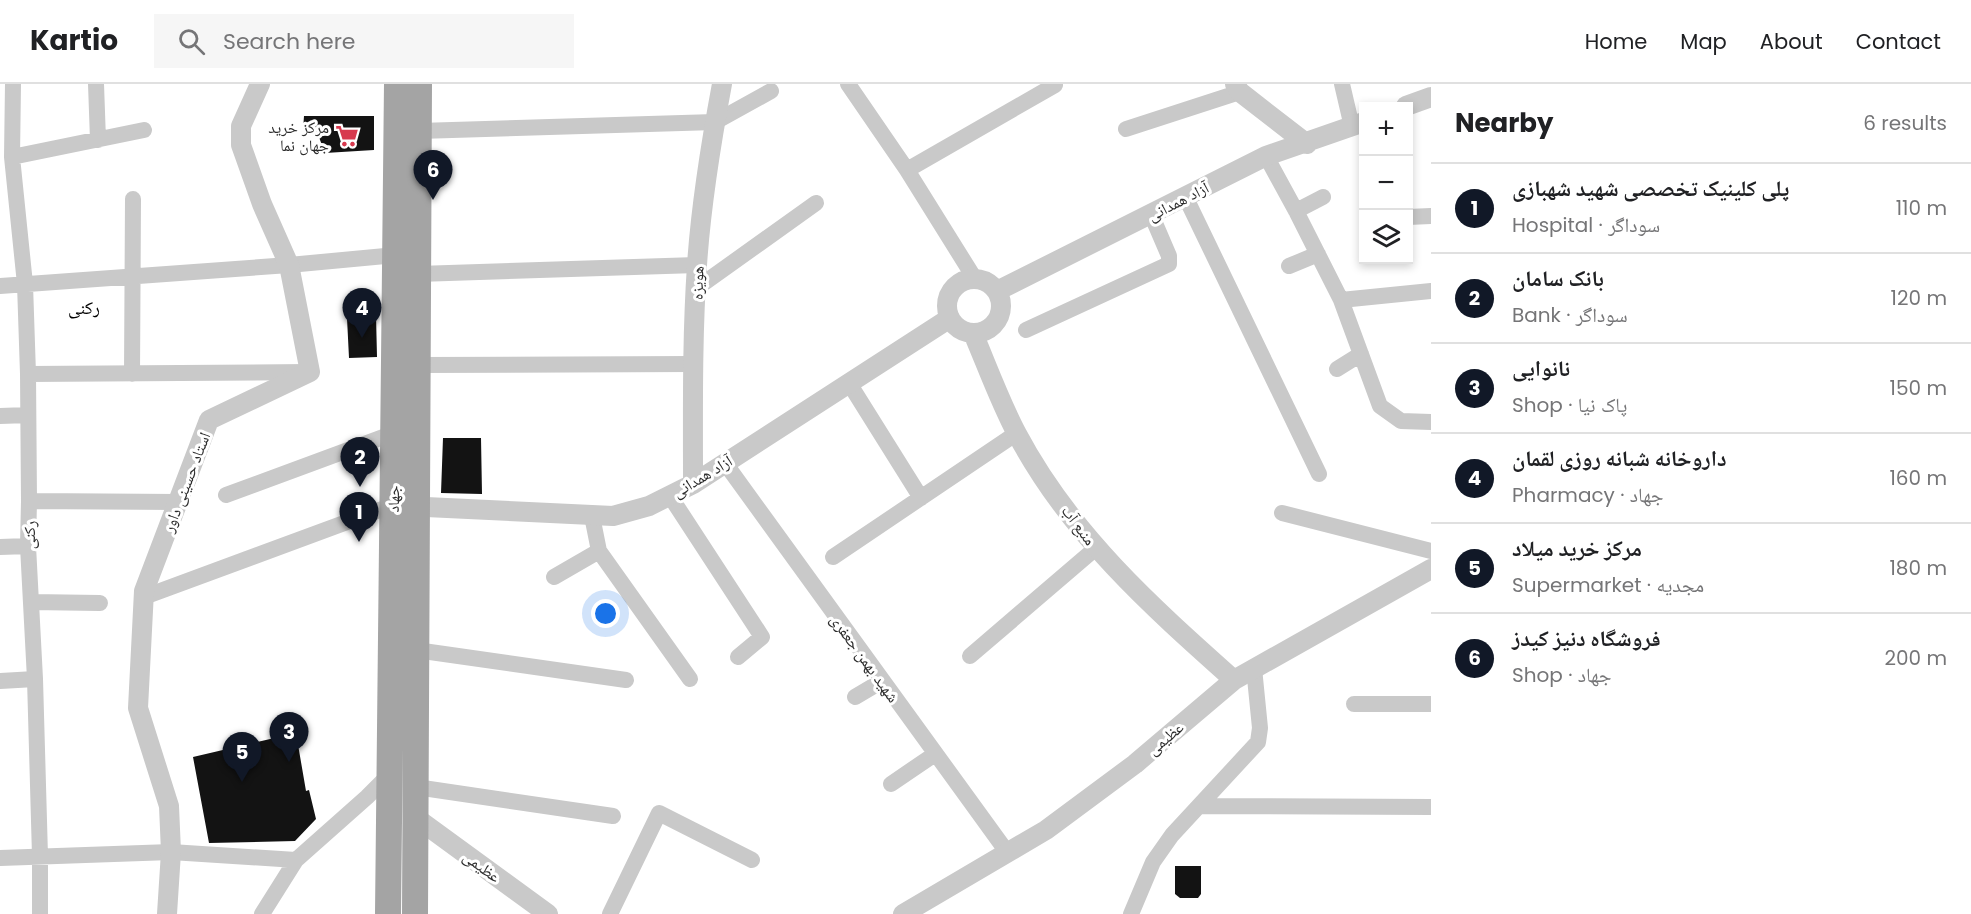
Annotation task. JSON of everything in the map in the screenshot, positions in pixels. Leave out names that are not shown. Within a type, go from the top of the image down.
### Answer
[{"type":"main road","name":"جهاد","points":[[397,84],[394,433],[405,506],[416,650],[415,914]]},
{"type":"main road","name":"جهاد","points":[[388,914],[390,774],[405,506],[418,365],[419,84]]},
{"type":"street","name":"رکنی","points":[[13,84],[12,157],[8,184],[25,284],[28,374],[28,546],[35,679],[40,914]]},
{"type":"street","points":[[96,84],[98,140]]},
{"type":"street","points":[[28,374],[310,372],[290,265],[262,204],[241,145],[241,126],[260,84]]},
{"type":"street","name":"هویزه","points":[[693,483],[693,364],[697,265],[722,84]]},
{"type":"street","points":[[848,84],[975,279]]},
{"type":"street","points":[[906,170],[1055,84]]},
{"type":"street","points":[[1342,84],[1358,124]]},
{"type":"street","points":[[1126,129],[1238,88],[1306,144]]},
{"type":"street","points":[[419,131],[715,123],[771,91]]},
{"type":"street","points":[[1413,103],[1431,97]]},
{"type":"street","name":"آزاد همدانی","points":[[997,291],[1266,156],[1306,144],[1358,124]]},
{"type":"street","points":[[12,157],[144,130]]},
{"type":"street","points":[[1266,156],[1341,300],[1380,406],[1401,421],[1431,422]]},
{"type":"street","points":[[1185,196],[1319,474]]},
{"type":"street","points":[[1296,211],[1323,197]]},
{"type":"street","points":[[132,374],[133,199]]},
{"type":"street","points":[[697,288],[816,203]]},
{"type":"street","points":[[1026,330],[1169,264],[1169,256],[1151,214]]},
{"type":"street","points":[[1413,217],[1431,216]]},
{"type":"street","points":[[1289,266],[1318,254]]},
{"type":"street","points":[[0,286],[396,255]]},
{"type":"street","points":[[418,274],[697,265]]},
{"type":"street","points":[[975,279],[991,285],[997,291],[1001,308],[996,323],[981,332],[973,333],[960,329],[950,318],[948,300],[958,285],[975,279]]},
{"type":"street","points":[[1341,300],[1431,291]]},
{"type":"street","name":"آزاد همدانی","points":[[405,506],[592,516],[613,516],[630,512],[670,496],[693,483],[950,318]]},
{"type":"street","name":"منبع آب","points":[[973,333],[1017,433],[1048,486],[1096,548],[1155,610],[1234,680]]},
{"type":"street","points":[[1337,369],[1361,354]]},
{"type":"street","points":[[418,365],[693,364]]},
{"type":"street","name":"استاد حسینی داور","points":[[167,914],[171,852],[169,806],[138,708],[144,591],[209,420],[310,372]]},
{"type":"street","points":[[849,383],[921,498]]},
{"type":"street","points":[[0,416],[28,415]]},
{"type":"street","points":[[226,495],[394,433]]},
{"type":"street","points":[[833,557],[1017,433]]},
{"type":"street","name":"شهید بهمن جعفری","points":[[725,463],[1007,852]]},
{"type":"street","points":[[670,496],[762,638],[738,657]]},
{"type":"street","points":[[29,501],[178,502]]},
{"type":"street","points":[[144,597],[405,506]]},
{"type":"street","points":[[1282,513],[1431,551]]},
{"type":"street","points":[[592,516],[599,551],[690,679]]},
{"type":"street","points":[[0,547],[28,546]]},
{"type":"street","points":[[970,656],[1096,548]]},
{"type":"street","points":[[554,577],[599,551]]},
{"type":"street","name":"عظیمی","points":[[903,914],[1046,830],[1126,770],[1234,680],[1431,569]]},
{"type":"street","points":[[31,603],[100,603]]},
{"type":"street","points":[[416,650],[626,680]]},
{"type":"street","points":[[1131,914],[1153,862],[1172,835],[1258,742],[1260,728],[1254,668]]},
{"type":"street","points":[[0,681],[35,679]]},
{"type":"street","points":[[855,697],[882,681]]},
{"type":"street","points":[[1354,704],[1431,704]]},
{"type":"street","points":[[891,784],[935,754]]},
{"type":"street","points":[[262,914],[296,860],[390,774]]},
{"type":"street","points":[[416,787],[614,816]]},
{"type":"street","points":[[1199,806],[1431,807]]},
{"type":"street","points":[[610,914],[659,813],[752,860]]},
{"type":"street","name":"عظیمی","points":[[415,817],[548,914]]},
{"type":"street","points":[[0,858],[171,852],[296,860]]},
{"type":"building","name":"مرکز خرید جهان نما","points":[[304,116],[374,116],[374,150],[325,153],[317,132],[303,130]]},
{"type":"building","points":[[376,315],[377,357],[349,358],[347,318]]},
{"type":"building","points":[[443,438],[481,438],[482,494],[441,493]]},
{"type":"building","points":[[296,733],[306,791],[309,790],[316,819],[295,841],[209,843],[193,757]]},
{"type":"building","points":[[1175,866],[1201,866],[1201,894],[1198,898],[1180,898],[1175,894]]},
{"type":"place","name":"مرکز خرید جهان نما","points":[[347,136]]},
{"type":"place","name":"فروشگاه دنیز کیدز","points":[[433,200]]},
{"type":"place","name":"داروخانه شبانه روزی لقمان","points":[[362,338]]},
{"type":"place","name":"بانک سامان","points":[[360,487]]},
{"type":"place","name":"پلی کلینیک تخصصی شهید شهبازی","points":[[359,542]]},
{"type":"place","name":"نانوایی","points":[[289,762]]},
{"type":"place","name":"مرکز خرید میلاد","points":[[242,782]]},
{"type":"district","name":"رکنی","points":[[84,308]]}]
